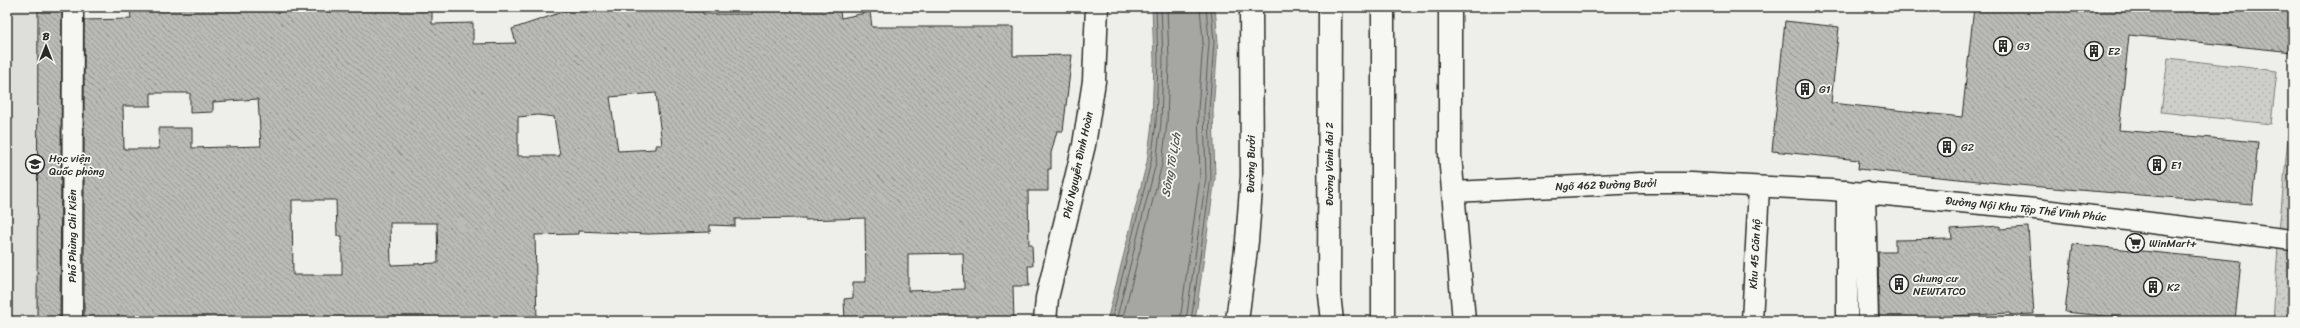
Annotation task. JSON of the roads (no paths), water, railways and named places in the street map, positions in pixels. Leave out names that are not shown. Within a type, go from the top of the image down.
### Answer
[{"type":"main road","name":"Phố Nguyễn Đình Hoàn","points":[[1045,321],[1047,298],[1085,138],[1094,81],[1097,7]]},
{"type":"main road","name":"Đường Bưởi","points":[[1238,321],[1247,241],[1252,176],[1251,7]]},
{"type":"main road","name":"Đường Vành đai 2","points":[[1330,7],[1329,294],[1332,321]]},
{"type":"main road","points":[[1383,7],[1383,321]]},
{"type":"main road","points":[[1450,7],[1450,155],[1464,321]]},
{"type":"main road","points":[[1328,321],[1329,294]]},
{"type":"street","name":"Phố Phùng Chí Kiên","points":[[72,321],[73,7]]},
{"type":"street","name":"Ngõ 462 Đường Bưởi","points":[[1453,192],[1640,183],[1691,183],[1758,188]]},
{"type":"street","name":"Đường Nội Khu Tập Thể Vĩnh Phúc","points":[[1758,188],[1856,191],[2043,210],[2293,240]]},
{"type":"street","name":"Khu 45 Căn hộ","points":[[1752,321],[1758,188]]},
{"type":"street","points":[[1847,321],[1856,191]]},
{"type":"street","points":[[1856,191],[1868,321]]},
{"type":"water","name":"Sông Tô Lịch","points":[[1152,7],[1215,7],[1218,42],[1213,111],[1215,178],[1195,321],[1107,321],[1147,162],[1152,123],[1154,60]]},
{"type":"place","name":"G3","points":[[2003,46]]},
{"type":"place","name":"E2","points":[[2094,51]]},
{"type":"place","name":"G1","points":[[1805,89]]},
{"type":"place","name":"G2","points":[[1947,147]]},
{"type":"place","name":"Học viện Quốc phòng","points":[[35,164]]},
{"type":"place","name":"E1","points":[[2157,165]]},
{"type":"place","name":"WinMart+","points":[[2135,243]]},
{"type":"place","name":"Chung cư NEWTATCO","points":[[1899,284]]},
{"type":"place","name":"K2","points":[[2153,287]]}]
